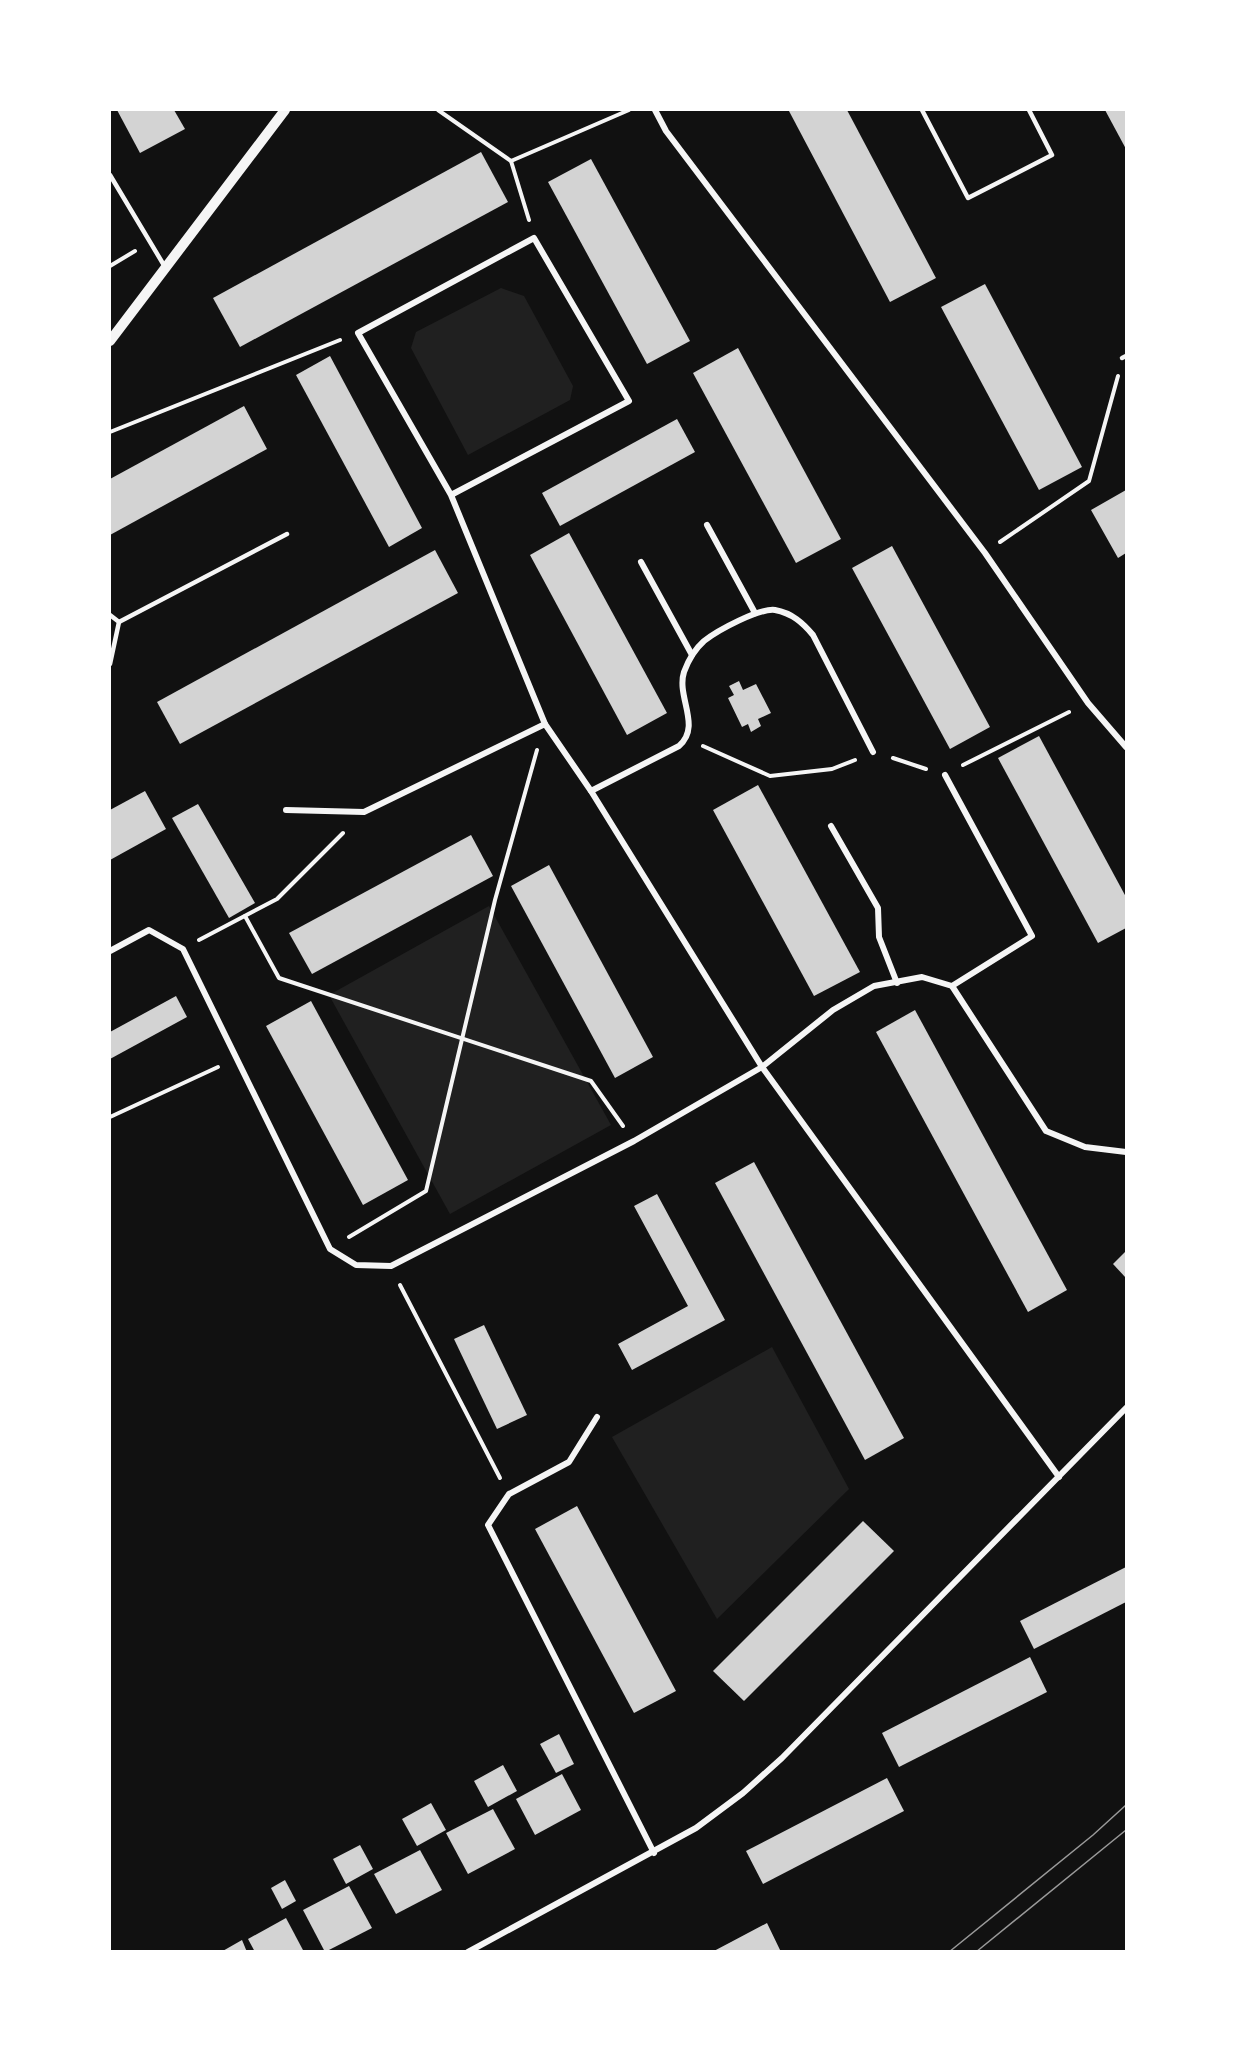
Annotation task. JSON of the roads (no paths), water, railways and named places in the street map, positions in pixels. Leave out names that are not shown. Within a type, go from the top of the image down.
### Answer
[{"type":"street","points":[[110,341],[285,110]]},
{"type":"street","points":[[655,110],[666,131],[985,553],[1088,703],[1126,747]]},
{"type":"street","points":[[451,495],[629,401],[534,238],[358,333],[451,495],[545,724],[591,791],[762,1066],[1059,1477]]},
{"type":"street","points":[[707,525],[755,613]]},
{"type":"street","points":[[641,562],[692,655]]},
{"type":"street","points":[[591,791],[679,746],[687,739],[690,727],[682,691],[683,674],[692,655],[705,641],[755,613],[774,610],[789,614],[803,623],[813,635],[873,752]]},
{"type":"street","points":[[286,810],[364,812],[545,724]]},
{"type":"street","points":[[945,775],[1032,936],[952,986]]},
{"type":"street","points":[[831,826],[878,908],[879,937],[897,983]]},
{"type":"street","points":[[110,951],[149,930],[183,949],[330,1248],[356,1265],[391,1266],[634,1141],[762,1066],[833,1010],[874,986],[922,977],[952,986],[1046,1131],[1085,1147],[1126,1152]]},
{"type":"street","points":[[468,1952],[654,1853],[696,1828],[734,1800],[782,1758],[1126,1408]]},
{"type":"street","points":[[597,1417],[569,1462],[509,1494],[488,1525],[654,1853]]},
{"type":"lane","points":[[922,110],[968,198],[1052,155],[1029,110]]},
{"type":"lane","points":[[110,175],[149,244],[165,267]]},
{"type":"lane","points":[[119,622],[287,534]]},
{"type":"lane","points":[[110,615],[119,622]]},
{"type":"lane","points":[[110,664],[119,622]]},
{"type":"tram line","points":[[949,1952],[1093,1835],[1126,1805]]},
{"type":"tram line","points":[[976,1952],[1126,1830]]}]
